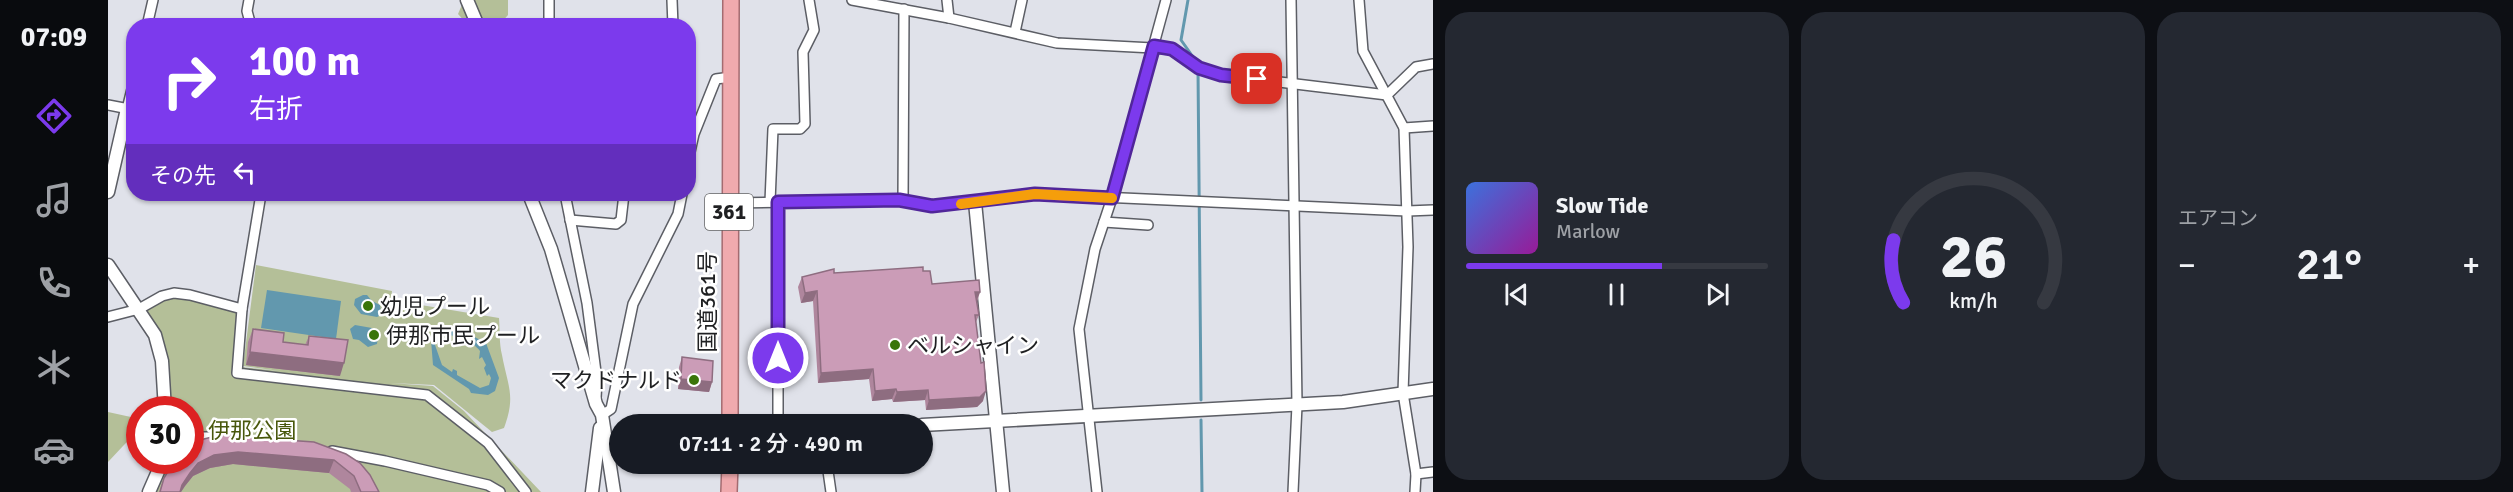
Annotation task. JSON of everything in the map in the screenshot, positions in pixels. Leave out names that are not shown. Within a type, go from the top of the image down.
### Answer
[{"type":"highway","name":"国道361号","points":[[728,3],[731,77],[730,414]]},
{"type":"highway","points":[[729,492],[730,474]]},
{"type":"street","points":[[149,18],[153,0]]},
{"type":"street","points":[[249,0],[247,11],[249,18]]},
{"type":"street","points":[[467,0],[475,18]]},
{"type":"street","points":[[549,0],[549,18]]},
{"type":"street","points":[[672,0],[673,18]]},
{"type":"street","points":[[778,414],[773,129],[801,129],[805,124],[803,52],[814,30],[809,0]]},
{"type":"street","points":[[852,0],[949,18],[1057,43],[1154,46],[1172,49],[1197,67],[1221,75],[1387,95]]},
{"type":"street","points":[[947,0],[949,18]]},
{"type":"street","points":[[1015,32],[1022,0]]},
{"type":"street","points":[[1097,492],[1079,329],[1095,249],[1112,198],[1166,0]]},
{"type":"street","points":[[1291,0],[1297,405],[1293,492]]},
{"type":"street","points":[[1359,0],[1363,51],[1404,128],[1407,211],[1407,345],[1404,393],[1416,474],[1415,492]]},
{"type":"street","points":[[903,201],[904,9]]},
{"type":"street","points":[[1387,95],[1416,67],[1433,64]]},
{"type":"street","points":[[696,129],[716,79],[731,77]]},
{"type":"street","points":[[108,105],[126,109]]},
{"type":"street","points":[[108,192],[126,125]]},
{"type":"street","points":[[1404,128],[1433,126]]},
{"type":"street","points":[[729,203],[903,201],[932,206],[1035,194],[1407,211],[1433,210]]},
{"type":"street","points":[[260,201],[242,309],[237,373],[428,395],[488,443],[526,492]]},
{"type":"street","points":[[532,201],[551,249],[596,404],[602,415],[614,492]]},
{"type":"street","points":[[566,201],[587,303],[597,380],[596,404]]},
{"type":"street","points":[[570,220],[616,224],[621,220],[623,201]]},
{"type":"street","points":[[592,492],[602,415],[611,409],[633,304],[678,214],[681,201]]},
{"type":"street","points":[[975,202],[1004,492]]},
{"type":"street","points":[[1104,222],[1148,225]]},
{"type":"street","points":[[108,265],[155,335],[162,361],[164,396]]},
{"type":"street","points":[[108,316],[139,309],[162,296],[174,293],[242,309]]},
{"type":"street","points":[[933,424],[1343,402],[1433,389]]},
{"type":"street","points":[[204,437],[229,438]]},
{"type":"street","points":[[327,450],[488,485],[500,492]]},
{"type":"street","points":[[1416,474],[1433,472]]},
{"type":"street","points":[[149,492],[157,474]]},
{"type":"street","points":[[828,474],[831,492]]},
{"type":"green space","points":[[464,0],[508,0],[508,15],[505,18],[462,18],[458,14]]},
{"type":"green space","name":"伊那公園","points":[[256,265],[392,291],[391,300],[499,318],[500,346],[510,399],[510,408],[504,428],[492,432],[434,385],[390,383],[433,386],[464,411],[541,492],[149,492],[157,474],[204,474],[204,396],[170,396],[166,360],[143,309],[174,295],[246,310],[241,367],[280,371],[243,366]]},
{"type":"green space","points":[[108,412],[126,416],[126,443],[108,462]]},
{"type":"water","points":[[267,290],[341,301],[336,339],[261,328]]},
{"type":"water","name":"幼児プール","points":[[367,295],[380,305],[381,315],[377,317],[361,314],[354,305],[355,299]]},
{"type":"water","points":[[355,325],[372,328],[378,336],[377,344],[368,347],[359,340],[353,339],[350,329]]},
{"type":"water","points":[[446,328],[467,331],[486,343],[499,378],[495,391],[488,395],[471,393],[469,389],[433,365],[431,340],[434,334]],"holes":[[[442,334],[468,342],[480,351],[479,359],[482,357],[486,365],[484,368],[487,376],[489,374],[491,378],[489,385],[480,388],[457,375],[457,371],[453,369],[452,372],[442,365],[435,345]]]},
{"type":"building","name":"ベルシャイン","points":[[923,267],[923,271],[930,271],[932,284],[979,280],[980,292],[975,292],[979,315],[975,315],[981,363],[984,362],[986,391],[980,397],[929,400],[928,390],[875,391],[873,369],[821,373],[817,291],[805,293],[802,277],[834,269],[834,273]]},
{"type":"building","points":[[253,329],[284,333],[283,342],[308,345],[309,336],[348,340],[344,363],[250,352]]},
{"type":"building","points":[[682,357],[713,361],[712,382],[681,379]]},
{"type":"building","points":[[224,434],[314,442],[346,454],[360,463],[379,492],[361,492],[354,476],[334,460],[238,452],[214,455],[204,460],[204,439]]},
{"type":"building","points":[[166,474],[189,474],[180,492],[160,492]]},
{"type":"waterway","points":[[1188,0],[1181,40],[1198,64]]},
{"type":"waterway","points":[[1198,70],[1201,400]]},
{"type":"waterway","points":[[1201,420],[1202,492]]},
{"type":"slow traffic","points":[[961,204],[1035,194],[1112,198]]},
{"type":"place","name":"幼児プール","points":[[368,306]]},
{"type":"place","name":"伊那市民プール","points":[[374,335]]},
{"type":"place","name":"ベルシャイン","points":[[895,345]]},
{"type":"place","name":"マクドナルド","points":[[694,380]]},
{"type":"route","points":[[778,358],[778,202],[899,200],[932,206],[1035,194],[1112,198],[1154,46],[1172,49],[1199,68],[1221,75],[1257,79]]}]
